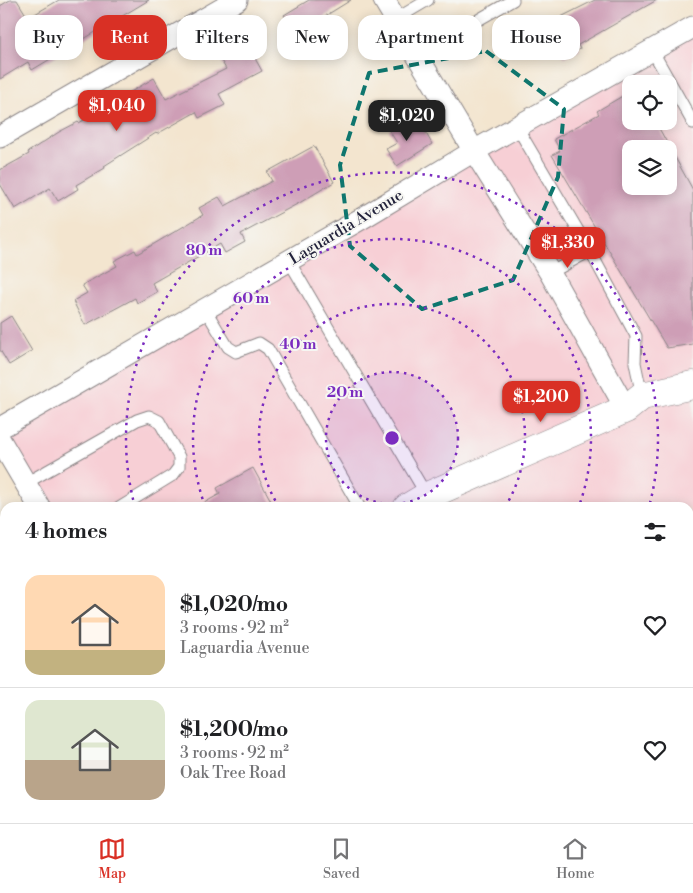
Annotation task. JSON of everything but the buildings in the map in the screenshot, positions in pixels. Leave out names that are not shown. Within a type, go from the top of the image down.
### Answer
[{"type":"street","points":[[0,137],[237,0]]},
{"type":"street","points":[[384,0],[393,15]]},
{"type":"street","name":"Laguardia Avenue","points":[[0,428],[289,261],[474,151],[693,27]]},
{"type":"street","points":[[420,60],[550,273],[634,402]]},
{"type":"street","points":[[417,502],[634,402],[693,384]]},
{"type":"street","points":[[0,440],[37,502]]},
{"type":"lane","points":[[403,15],[428,0]]},
{"type":"lane","points":[[482,18],[513,0]]},
{"type":"lane","points":[[652,50],[693,124]]},
{"type":"lane","points":[[517,127],[590,251],[636,336],[634,402]]},
{"type":"lane","points":[[550,273],[590,251]]},
{"type":"lane","points":[[289,261],[417,502]]},
{"type":"lane","points":[[205,309],[228,347],[236,352],[259,343],[268,348],[357,502]]},
{"type":"lane","points":[[26,483],[137,420],[149,416],[159,421],[179,457],[179,468],[173,475],[129,502]]},
{"type":"highlighted area","points":[[486,51],[564,109],[558,177],[513,280],[422,309],[350,246],[340,165],[369,73]]},
{"type":"shaded area","points":[[693,27],[693,502],[37,502],[0,428]]}]
